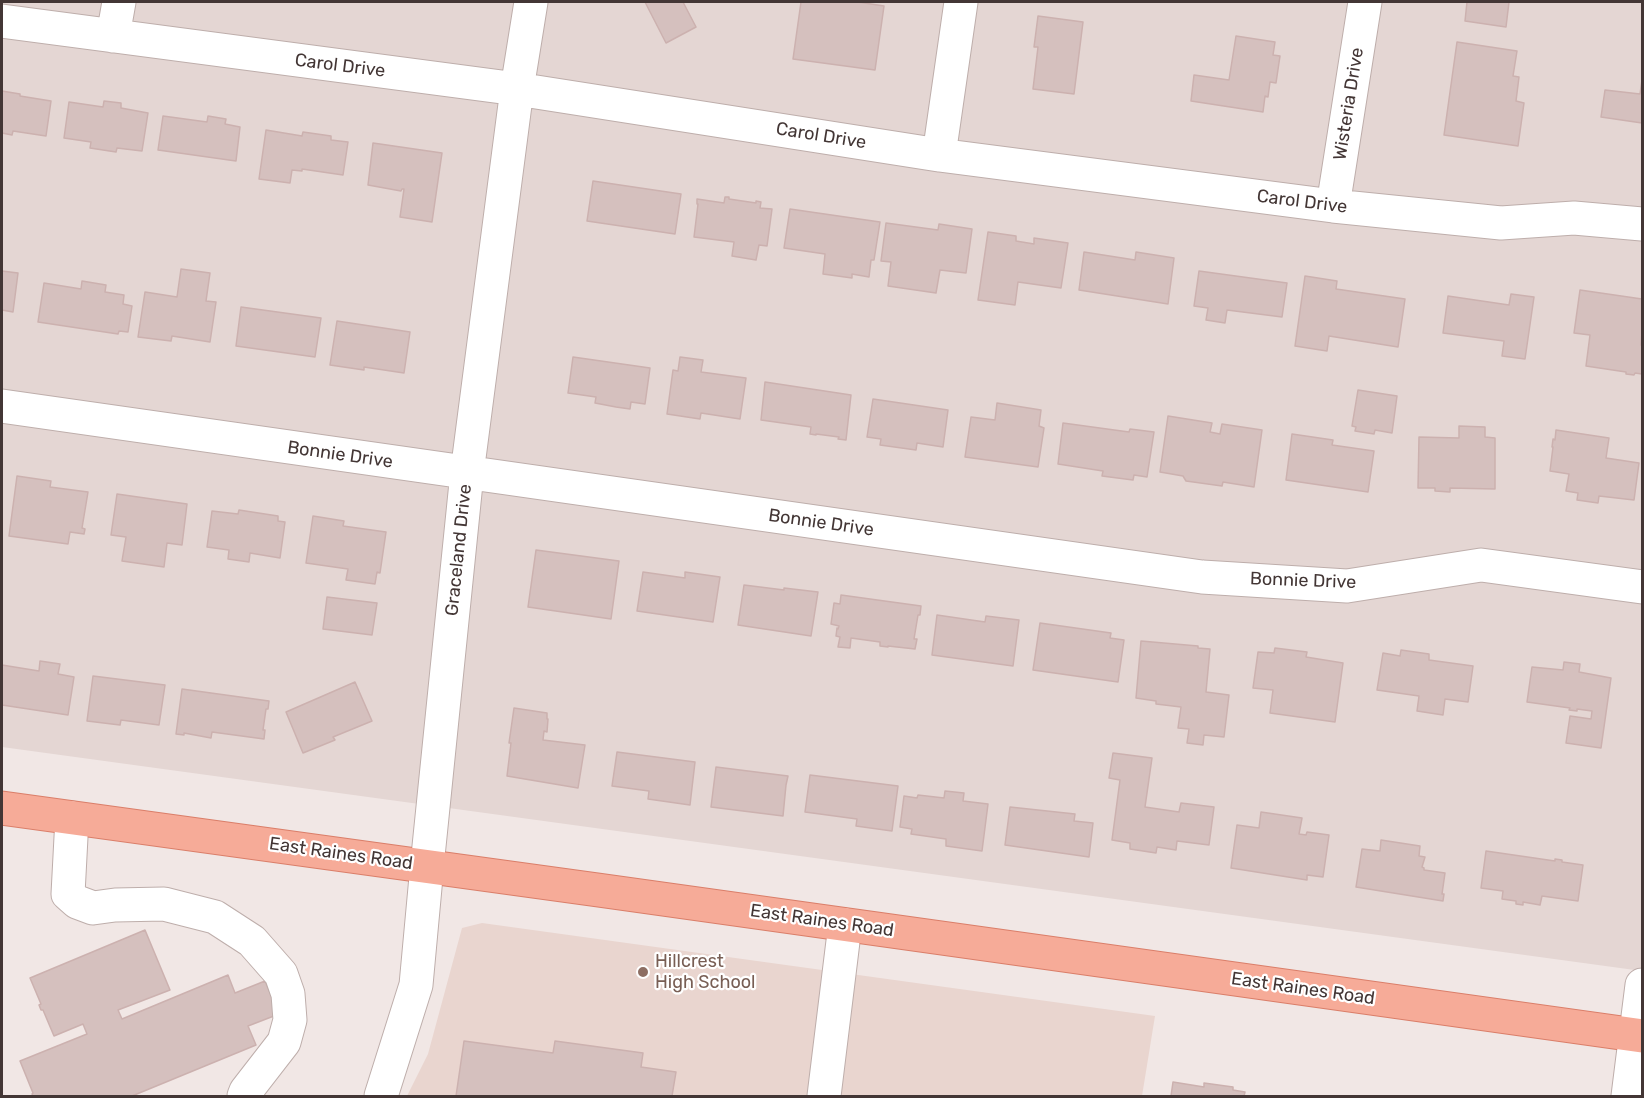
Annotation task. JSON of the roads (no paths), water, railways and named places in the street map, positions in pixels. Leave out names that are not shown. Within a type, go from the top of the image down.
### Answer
[{"type":"main road","name":"East Raines Road","points":[[2,808],[1639,1036]]},
{"type":"street","points":[[113,36],[119,2]]},
{"type":"street","name":"Graceland Drive","points":[[381,1096],[417,985],[466,473],[517,88],[531,2]]},
{"type":"street","points":[[939,155],[961,2]]},
{"type":"street","name":"Wisteria Drive","points":[[1333,206],[1365,2]]},
{"type":"street","name":"Carol Drive","points":[[2,21],[517,88],[939,155],[1333,206],[1501,223],[1574,218],[1642,224]]},
{"type":"street","name":"Bonnie Drive","points":[[2,406],[1202,577],[1347,586],[1481,565],[1642,587]]},
{"type":"street","points":[[72,818],[68,894],[77,902],[93,908],[164,904],[215,917],[252,941],[281,974],[288,994],[290,1020],[284,1042],[244,1096]]},
{"type":"street","points":[[824,1096],[845,924]]},
{"type":"street","points":[[1628,1096],[1639,1036],[1642,985]]},
{"type":"place","name":"Hillcrest High School","points":[[643,972]]}]
